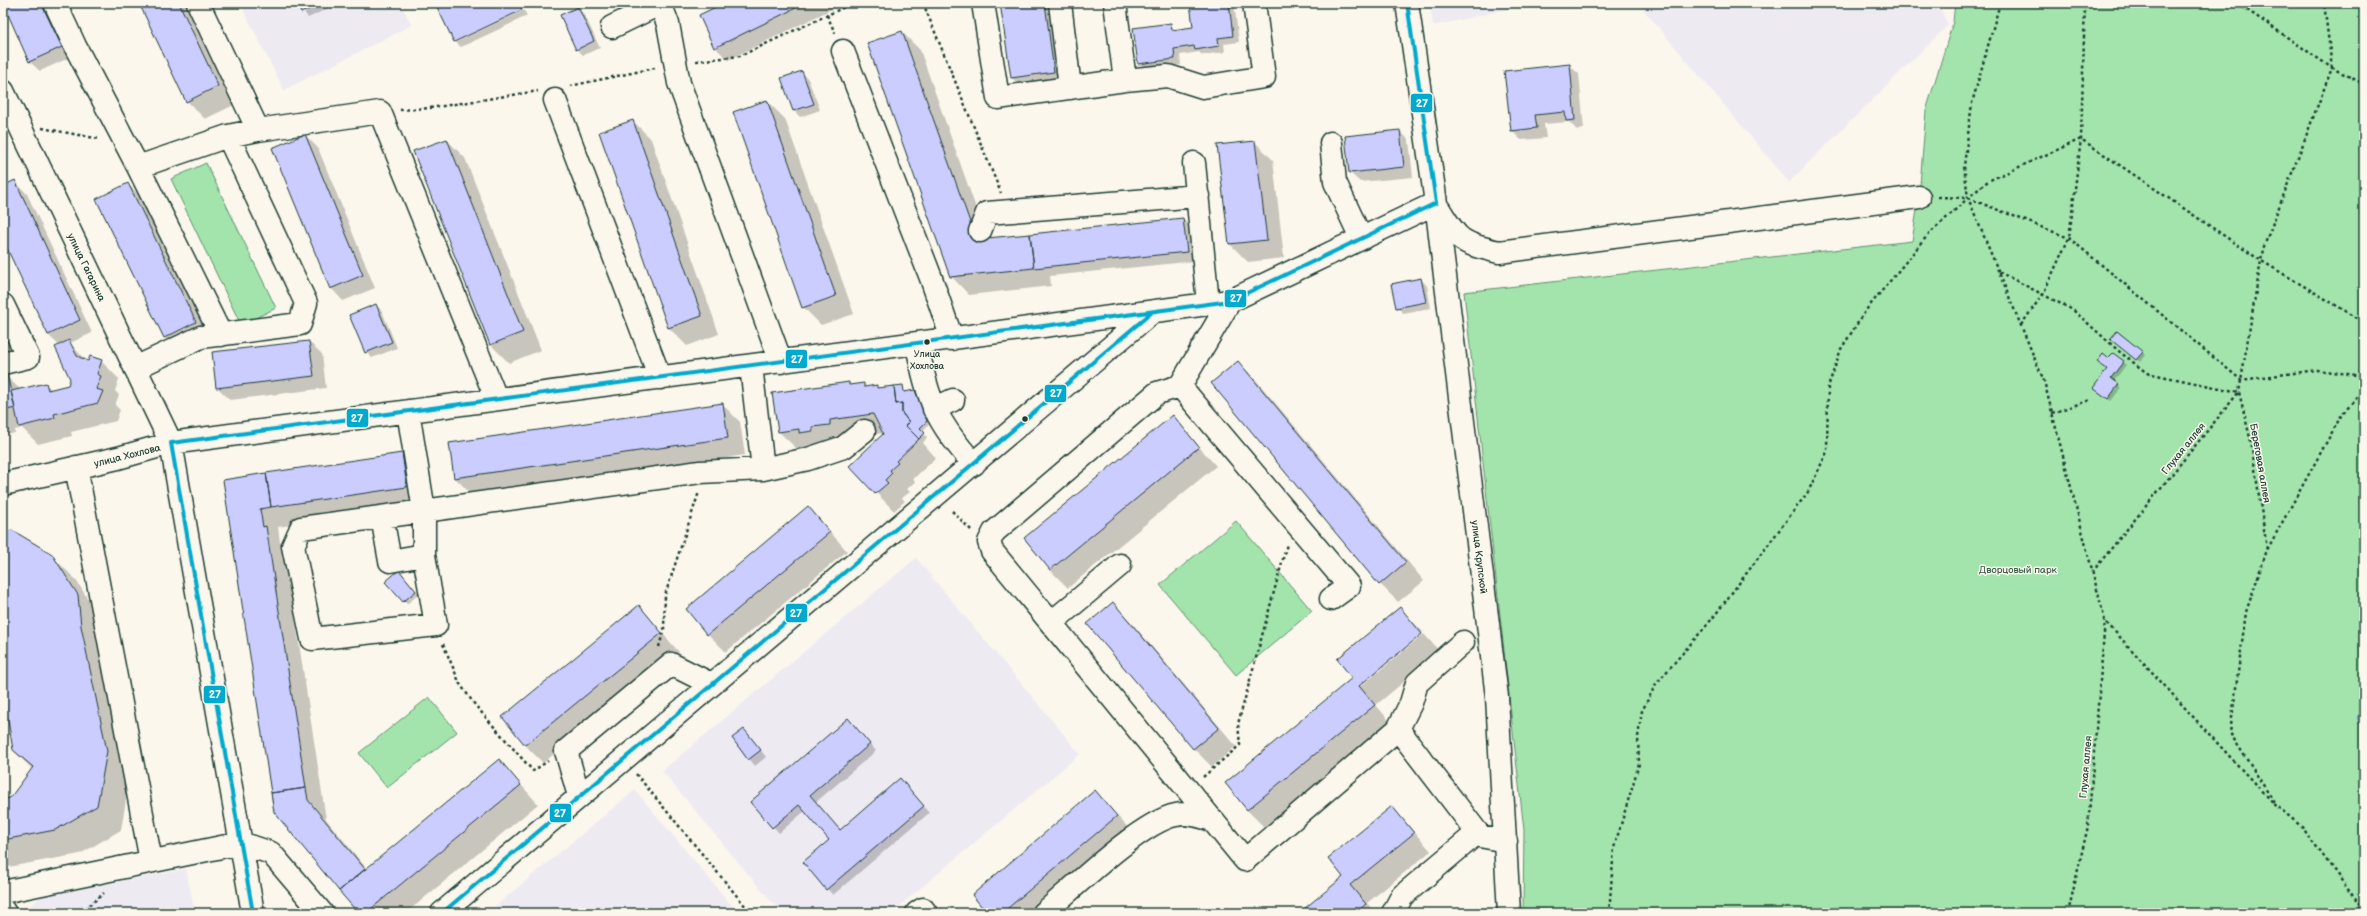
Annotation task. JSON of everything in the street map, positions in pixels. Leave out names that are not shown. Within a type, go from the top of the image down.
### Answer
[{"type":"street","points":[[55,3],[75,46],[138,167],[221,335]]},
{"type":"street","points":[[198,3],[258,130]]},
{"type":"street","points":[[612,27],[660,3],[668,24],[679,83],[781,362]]},
{"type":"street","points":[[983,3],[998,98],[1125,80],[1168,76],[1203,87],[1264,77],[1254,3]]},
{"type":"street","points":[[1060,3],[1070,88]]},
{"type":"street","points":[[1115,3],[1125,80]]},
{"type":"street","points":[[1407,3],[1436,202],[1455,235],[1471,245],[1498,252],[1919,197]]},
{"type":"street","points":[[843,51],[931,278],[952,339]]},
{"type":"street","points":[[555,93],[660,378]]},
{"type":"street","name":"улица Гагарина","points":[[6,105],[171,443],[253,913]]},
{"type":"street","points":[[138,167],[228,136],[258,130],[380,112],[496,398]]},
{"type":"street","points":[[135,368],[201,338],[300,324],[306,303],[228,136]]},
{"type":"street","points":[[1331,143],[1335,182],[1361,238]]},
{"type":"street","points":[[1194,163],[1208,303]]},
{"type":"street","points":[[980,231],[987,213],[1198,196]]},
{"type":"street","name":"улица Хохлова","points":[[3,484],[149,450],[171,443],[408,412],[496,398],[751,366],[1151,313],[1208,303],[1230,301],[1436,202]]},
{"type":"street","name":"улица Крупской","points":[[1436,202],[1497,697],[1509,913]]},
{"type":"street","points":[[1230,301],[1180,386],[1157,393],[994,532],[989,542],[992,551],[1246,860],[1398,729],[1411,703],[1417,683],[1463,642]]},
{"type":"street","points":[[3,305],[28,357],[3,363]]},
{"type":"street","points":[[442,913],[1151,313]]},
{"type":"street","points":[[1080,322],[1096,331],[1099,336],[1101,344],[1093,361]]},
{"type":"street","points":[[917,344],[922,374],[943,404],[955,443],[974,464]]},
{"type":"street","points":[[751,366],[763,469]]},
{"type":"street","points":[[1180,386],[1349,586],[1332,599]]},
{"type":"street","points":[[408,412],[424,511],[424,555],[436,625],[312,639],[293,546],[302,528],[382,516],[424,511],[706,471],[763,469],[808,459],[844,447],[864,431]]},
{"type":"street","points":[[76,467],[151,861]]},
{"type":"street","points":[[382,516],[390,561],[424,555]]},
{"type":"street","points":[[1051,623],[1120,565]]},
{"type":"street","points":[[579,796],[566,751],[671,664],[711,684]]},
{"type":"street","points":[[1398,729],[1477,833],[1480,836],[1506,841]]},
{"type":"street","points":[[1044,913],[1141,832],[1176,815],[1193,814],[1212,820]]},
{"type":"street","points":[[1393,913],[1402,896],[1477,833]]},
{"type":"street","points":[[3,892],[241,843],[272,853],[322,913]]},
{"type":"street","points":[[917,913],[922,908],[926,913]]},
{"type":"path","points":[[380,112],[430,108],[555,93],[675,64],[740,56],[853,3]]},
{"type":"path","points":[[923,3],[1009,212]]},
{"type":"path","points":[[2000,3],[1972,103],[1964,166],[1968,198],[2044,382],[2105,620],[2278,809],[2302,827],[2364,912]]},
{"type":"path","points":[[2021,325],[2043,294],[2069,238],[2081,139],[2085,3]]},
{"type":"path","points":[[2237,3],[2332,68],[2364,84]]},
{"type":"path","points":[[2324,3],[2332,68]]},
{"type":"path","name":"Береговая аллея","points":[[2267,550],[2250,442],[2239,392],[2260,260],[2332,68]]},
{"type":"path","points":[[39,127],[126,144]]},
{"type":"path","points":[[1609,913],[1614,848],[1639,764],[1638,737],[1642,711],[1656,684],[1712,619],[1808,492],[1827,452],[1828,387],[1841,349],[1866,310],[1928,234],[1968,198],[1988,181],[2081,139]]},
{"type":"path","points":[[2081,139],[2260,260],[2364,322]]},
{"type":"path","points":[[1919,197],[1968,198],[2069,238],[2241,380],[2317,370],[2364,376]]},
{"type":"path","points":[[1999,272],[2073,310],[2147,374],[2239,392]]},
{"type":"path","points":[[2118,357],[2121,353]]},
{"type":"path","points":[[2278,809],[2230,733],[2246,612],[2267,550],[2341,416],[2364,389]]},
{"type":"path","name":"Глухая аллея","points":[[2093,571],[2239,392]]},
{"type":"path","points":[[2052,413],[2090,400]]},
{"type":"path","points":[[658,650],[664,629],[665,595],[706,471]]},
{"type":"path","points":[[1187,790],[1240,745],[1238,724],[1294,520]]},
{"type":"path","name":"Глухая аллея","points":[[2068,913],[2088,826],[2105,620]]},
{"type":"path","points":[[436,625],[460,684],[476,705],[533,771],[566,751]]},
{"type":"path","points":[[623,759],[751,913]]},
{"type":"path","points":[[80,913],[110,888]]},
{"type":"shaded area","points":[[240,3],[400,3],[412,25],[284,90]]},
{"type":"shaded area","points":[[1430,3],[1534,3],[1433,26]]},
{"type":"shaded area","points":[[1638,3],[1938,3],[1948,25],[1789,182]]},
{"type":"shaded area","points":[[916,558],[1080,754],[891,913],[781,913],[662,771]]},
{"type":"shaded area","points":[[635,790],[738,913],[487,913]]},
{"type":"shaded area","points":[[186,869],[195,913],[22,913],[42,896]]},
{"type":"green space","name":"Дворцовый парк","points":[[1955,3],[2364,3],[2364,913],[1523,913],[1524,830],[1464,292],[1912,241],[1919,197],[1926,111],[1953,22]]},
{"type":"green space","points":[[206,163],[276,308],[241,325],[171,179]]},
{"type":"green space","points":[[1236,521],[1312,611],[1236,675],[1160,585]]},
{"type":"green space","points":[[429,697],[457,732],[387,788],[359,753]]},
{"type":"water","points":[[2364,701],[2364,733],[2357,718]]},
{"type":"building","points":[[3,3],[41,3],[62,47],[29,62]]},
{"type":"building","points":[[139,3],[179,3],[218,86],[186,102]]},
{"type":"building","points":[[296,3],[321,3],[301,13]]},
{"type":"building","points":[[441,3],[518,3],[522,10],[454,42],[436,5]]},
{"type":"building","points":[[724,3],[806,3],[714,48],[699,15]]},
{"type":"building","points":[[1000,3],[1045,3],[1054,72],[1011,78]]},
{"type":"building","points":[[1190,3],[1229,3],[1233,36],[1218,38],[1219,46],[1195,50],[1194,46],[1174,49],[1175,59],[1138,64],[1133,28],[1171,23],[1172,30],[1193,27]]},
{"type":"building","points":[[578,7],[594,41],[576,50],[560,15]]},
{"type":"building","points":[[902,31],[976,239],[1030,234],[1034,268],[950,277],[867,43]]},
{"type":"building","points":[[1570,64],[1575,120],[1566,121],[1565,112],[1535,115],[1537,128],[1511,131],[1504,71]]},
{"type":"building","points":[[802,71],[814,104],[793,111],[781,78]]},
{"type":"building","points":[[767,100],[836,296],[802,308],[733,112]]},
{"type":"building","points":[[633,120],[702,316],[668,328],[599,132]]},
{"type":"building","points":[[1400,130],[1404,167],[1349,173],[1345,136]]},
{"type":"building","points":[[305,134],[363,275],[330,289],[272,148]]},
{"type":"building","points":[[447,139],[523,332],[490,345],[413,151]]},
{"type":"building","points":[[1255,141],[1267,240],[1229,244],[1217,145]]},
{"type":"building","points":[[15,180],[80,320],[48,335],[3,240],[3,186]]},
{"type":"building","points":[[128,183],[196,322],[164,338],[96,199]]},
{"type":"building","points":[[1183,218],[1187,252],[1034,268],[1030,234]]},
{"type":"building","points":[[1421,278],[1426,302],[1396,308],[1391,284]]},
{"type":"building","points":[[376,304],[392,342],[365,353],[349,315]]},
{"type":"building","points":[[2117,331],[2143,352],[2136,360],[2110,339]]},
{"type":"building","points":[[69,340],[77,356],[88,361],[90,356],[102,360],[97,374],[101,376],[96,389],[103,391],[98,403],[54,414],[55,418],[19,427],[11,391],[46,383],[48,390],[68,385],[70,379],[55,347]]},
{"type":"building","points":[[309,341],[314,376],[216,388],[212,352]]},
{"type":"building","points":[[2113,353],[2124,361],[2111,378],[2119,384],[2108,399],[2093,388],[2107,369],[2097,362],[2103,354],[2108,358]]},
{"type":"building","points":[[1238,361],[1406,562],[1379,585],[1211,383]]},
{"type":"building","points":[[7,375],[15,408],[3,411],[3,377]]},
{"type":"building","points":[[849,382],[849,385],[864,383],[864,387],[877,385],[877,388],[894,386],[896,404],[902,403],[902,413],[909,422],[905,425],[919,439],[896,461],[898,463],[890,470],[892,473],[885,480],[888,483],[875,494],[849,466],[883,434],[873,414],[830,420],[830,425],[812,427],[813,431],[799,433],[799,429],[778,432],[772,393]]},
{"type":"building","points":[[903,385],[904,392],[915,390],[927,421],[920,428],[925,433],[919,439],[905,425],[909,422],[902,413],[902,403],[896,404],[894,386]]},
{"type":"building","points":[[723,403],[728,438],[454,478],[449,443]]},
{"type":"building","points":[[1173,415],[1199,447],[1050,570],[1024,538]]},
{"type":"building","points":[[402,453],[407,487],[271,507],[266,473]]},
{"type":"building","points":[[266,473],[271,507],[260,509],[263,527],[266,526],[306,788],[271,793],[223,480]]},
{"type":"building","points":[[808,506],[830,532],[707,635],[686,609]]},
{"type":"building","points":[[12,530],[52,554],[78,595],[81,626],[107,751],[97,806],[55,830],[3,840],[3,799],[10,798],[33,767],[13,750],[3,691],[3,532]]},
{"type":"building","points":[[399,570],[416,591],[403,602],[385,582]]},
{"type":"building","points":[[1113,602],[1219,728],[1193,749],[1087,624]]},
{"type":"building","points":[[639,605],[662,633],[525,745],[502,717]]},
{"type":"building","points":[[1400,607],[1422,634],[1359,686],[1375,705],[1247,810],[1225,783],[1352,678],[1337,659]]},
{"type":"building","points":[[848,718],[870,744],[810,795],[840,830],[900,778],[924,806],[826,890],[803,862],[829,840],[799,805],[772,828],[750,802]]},
{"type":"building","points":[[744,729],[761,750],[748,760],[732,738]]},
{"type":"building","points":[[499,759],[521,785],[366,913],[358,913],[339,891]]},
{"type":"building","points":[[306,788],[308,800],[365,869],[339,891],[274,812],[271,793]]},
{"type":"building","points":[[1095,790],[1117,816],[1002,913],[987,913],[972,895]]},
{"type":"building","points":[[1392,806],[1414,833],[1350,885],[1366,904],[1355,913],[1299,913],[1343,877],[1328,858]]},
{"type":"transit line","name":"27","points":[[1407,3],[1436,203]]},
{"type":"transit line","name":"27","points":[[253,913],[171,443],[1230,301],[1436,203]]},
{"type":"transit line","name":"27","points":[[442,913],[1151,313]]},
{"type":"place","name":"Улица Хохлова","points":[[927,342]]}]
